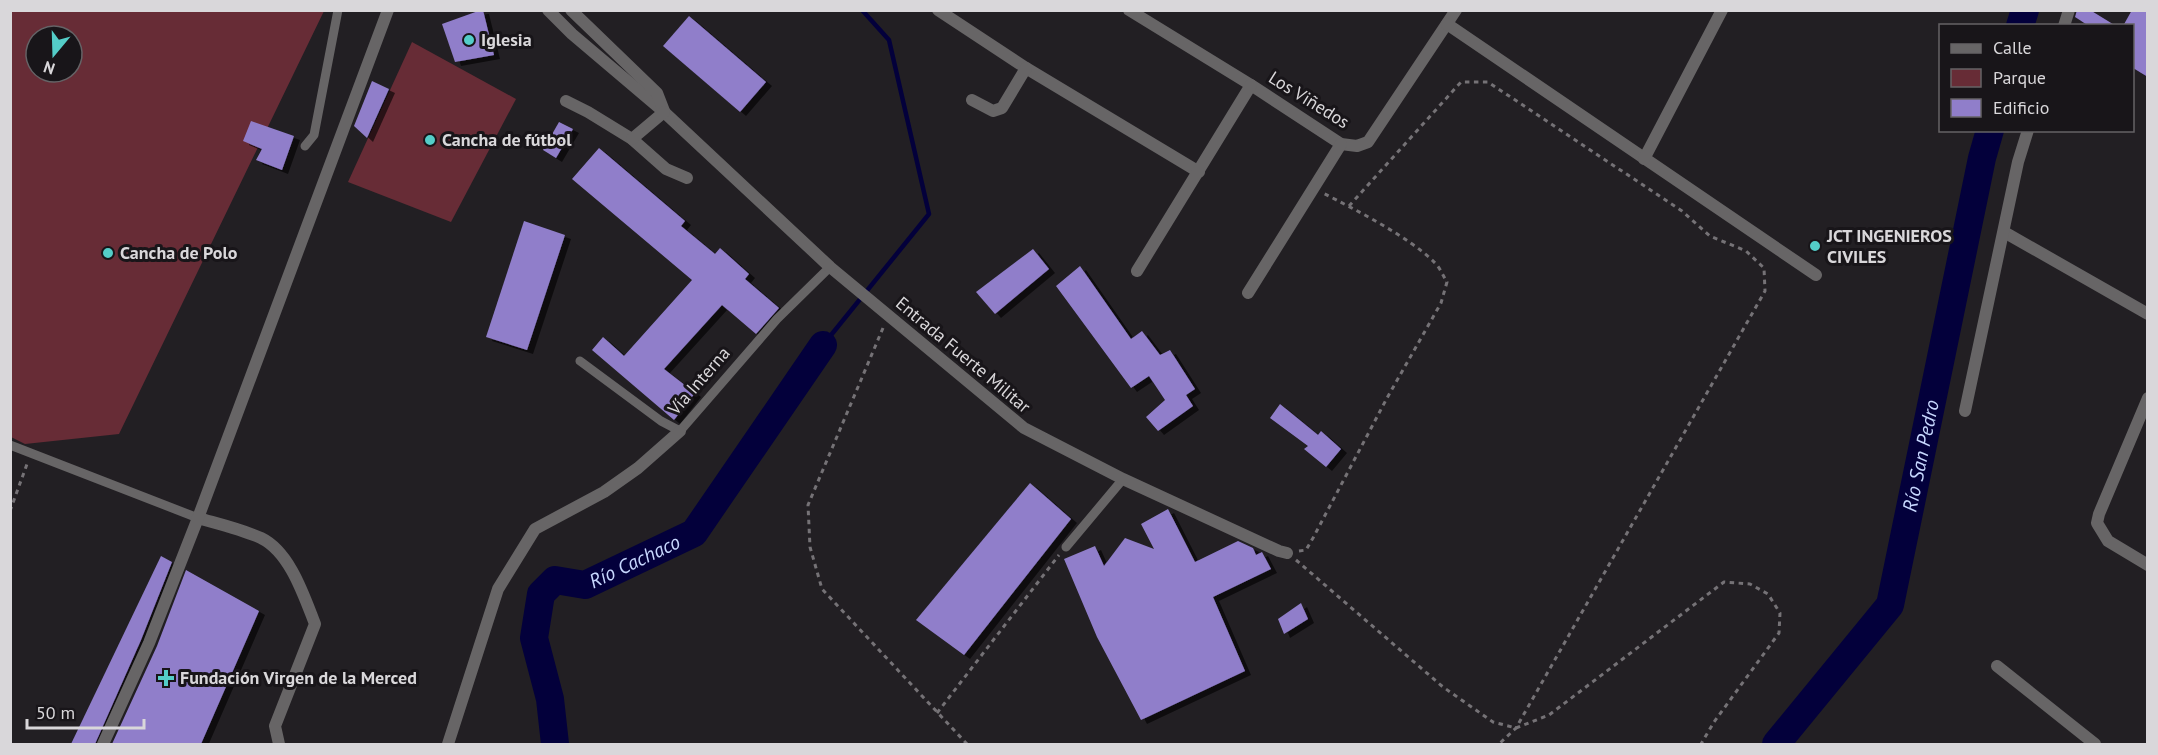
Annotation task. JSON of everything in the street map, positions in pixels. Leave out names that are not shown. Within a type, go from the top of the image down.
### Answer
[{"type":"street","points":[[103,744],[149,644],[198,519],[388,10]]},
{"type":"street","name":"Entrada Fuerte Militar","points":[[548,10],[572,34],[664,112],[832,268],[1024,428],[1123,479],[1287,553]]},
{"type":"street","points":[[938,10],[1026,68],[1199,172]]},
{"type":"street","name":"Los Viñedos","points":[[1129,10],[1341,144],[1357,146],[1368,142],[1455,11]]},
{"type":"street","points":[[1644,159],[1722,10]]},
{"type":"street","points":[[572,34],[578,13]]},
{"type":"street","name":"Entrada Fuerte Militar","points":[[578,13],[657,93],[664,112]]},
{"type":"street","points":[[1448,24],[1816,276]]},
{"type":"street","points":[[972,100],[993,111],[1002,108],[1026,68]]},
{"type":"street","points":[[1137,271],[1251,86]]},
{"type":"street","points":[[566,101],[632,139],[666,170],[687,178]]},
{"type":"street","points":[[632,139],[664,112]]},
{"type":"street","points":[[1965,411],[2018,162],[2027,132]]},
{"type":"street","points":[[1248,293],[1341,144]]},
{"type":"street","points":[[2004,232],[2148,314]]},
{"type":"street","points":[[2148,398],[2099,514],[2097,524],[2108,541],[2148,565]]},
{"type":"street","points":[[448,744],[498,589],[535,529],[604,492],[638,468],[680,430]]},
{"type":"street","points":[[198,519],[229,526],[263,539],[286,560],[315,624],[275,726],[279,744]]},
{"type":"street","points":[[1997,666],[2096,744]]},
{"type":"lane","points":[[305,146],[314,135],[338,10]]},
{"type":"lane","name":"Vía Interna","points":[[580,361],[661,421],[680,430],[777,319],[832,268]]},
{"type":"lane","points":[[10,445],[198,519]]},
{"type":"lane","points":[[1066,547],[1123,479]]},
{"type":"path","points":[[1349,206],[1461,82],[1488,82],[1682,211],[1710,236],[1746,251],[1764,268],[1765,291],[1516,728],[1499,744]]},
{"type":"path","points":[[1287,553],[1306,550],[1387,398],[1441,303],[1447,282],[1436,263],[1408,241],[1314,188]]},
{"type":"path","points":[[886,314],[808,505],[810,547],[822,589],[967,744]]},
{"type":"path","points":[[10,511],[31,454]]},
{"type":"path","points":[[937,713],[1066,547]]},
{"type":"path","points":[[1287,553],[1443,687],[1492,722],[1516,728],[1549,715],[1724,582],[1750,584],[1767,594],[1780,614],[1779,633],[1714,722],[1701,744]]},
{"type":"green space","name":"Cancha de Polo","points":[[10,11],[324,11],[119,434],[25,444],[11,437]]},
{"type":"green space","name":"Cancha de fútbol","points":[[412,42],[516,99],[451,222],[348,182]]},
{"type":"building","name":"Iglesia","points":[[483,10],[494,55],[455,62],[442,24]]},
{"type":"building","points":[[2077,10],[2090,10],[2113,24],[2086,24],[2075,17]]},
{"type":"building","points":[[2132,10],[2148,10],[2148,77],[2134,69],[2134,24],[2124,24]]},
{"type":"building","points":[[689,16],[766,82],[740,112],[663,46]]},
{"type":"building","points":[[372,81],[389,89],[367,138],[354,126]]},
{"type":"building","points":[[251,121],[294,136],[282,170],[256,160],[262,149],[243,141]]},
{"type":"building","points":[[559,122],[573,129],[556,158],[543,150]]},
{"type":"building","points":[[599,148],[685,221],[681,226],[715,254],[720,248],[749,274],[745,279],[779,308],[756,334],[722,305],[664,369],[695,393],[674,420],[592,350],[603,337],[624,356],[692,280],[572,179]]},
{"type":"building","points":[[524,221],[565,235],[527,350],[486,337]]},
{"type":"building","points":[[1033,249],[1049,269],[995,314],[976,292]]},
{"type":"building","points":[[1080,266],[1131,339],[1142,331],[1160,355],[1170,350],[1195,389],[1186,395],[1193,406],[1158,431],[1146,417],[1165,400],[1149,376],[1131,388],[1056,286]]},
{"type":"building","points":[[1280,404],[1318,435],[1321,431],[1341,449],[1326,467],[1304,449],[1308,446],[1270,418]]},
{"type":"building","points":[[1030,483],[1071,519],[964,655],[916,620]]},
{"type":"building","points":[[1168,509],[1195,562],[1238,541],[1253,548],[1256,555],[1262,552],[1271,569],[1213,597],[1245,671],[1141,720],[1097,637],[1064,559],[1095,546],[1104,566],[1125,538],[1154,549],[1141,524]]},
{"type":"building","points":[[161,556],[172,562],[141,640],[95,744],[71,744]]},
{"type":"building","name":"Fundación Virgen de la Merced","points":[[186,570],[259,611],[201,744],[112,744],[157,646]]},
{"type":"building","points":[[1301,603],[1308,619],[1284,634],[1278,619]]},
{"type":"waterway","points":[[823,345],[929,214],[889,40],[862,10]]},
{"type":"waterway","name":"Río San Pedro","points":[[2021,24],[2025,10]]},
{"type":"waterway","name":"Río San Pedro","points":[[1776,744],[1890,605],[1982,158],[1989,132]]},
{"type":"waterway","name":"Río Cachaco","points":[[555,744],[550,699],[534,638],[541,594],[555,580],[585,585],[694,533],[823,345]]},
{"type":"place","name":"Iglesia","points":[[469,40]]},
{"type":"place","name":"Cancha de fútbol","points":[[430,140]]},
{"type":"place","name":"JCT INGENIEROS CIVILES","points":[[1815,246]]},
{"type":"place","name":"Cancha de Polo","points":[[108,253]]},
{"type":"place","name":"Fundación Virgen de la Merced","points":[[166,678]]}]
